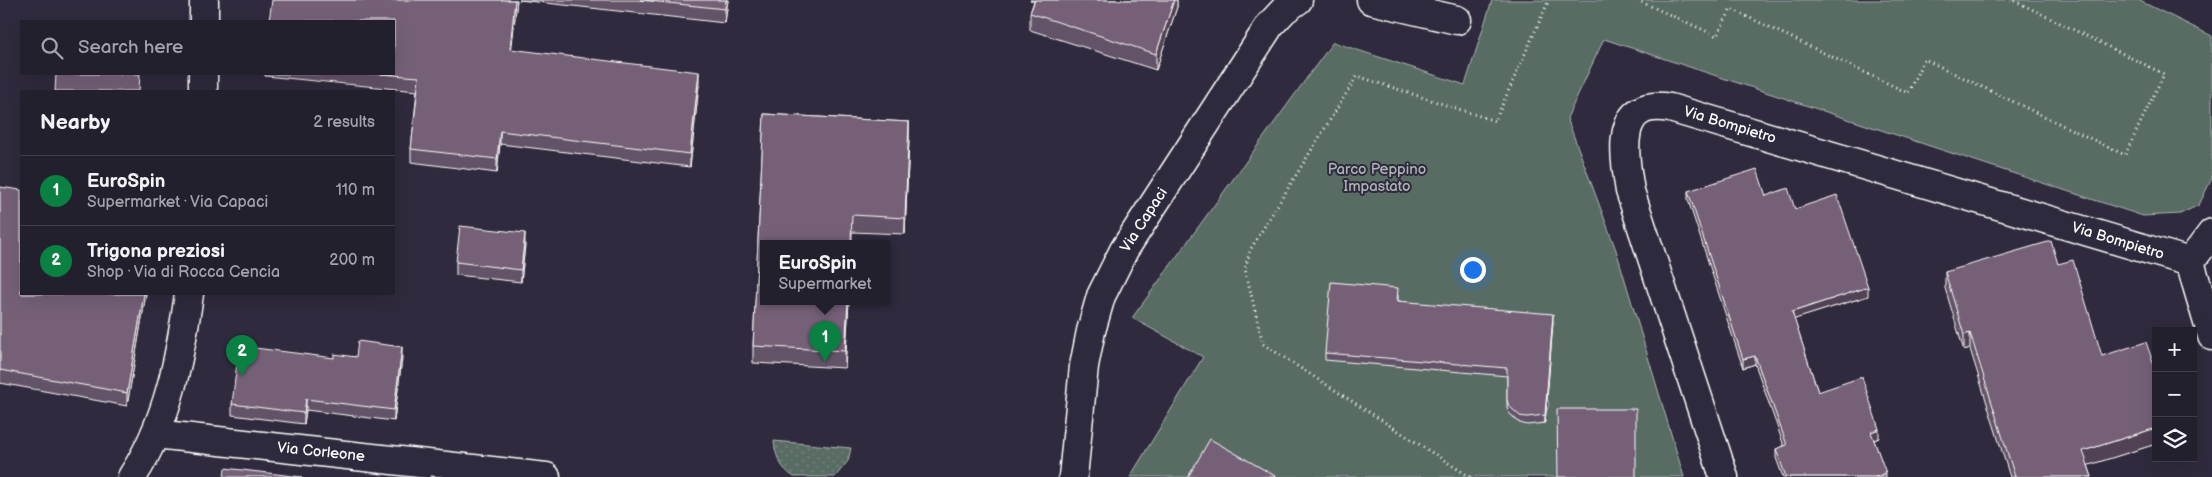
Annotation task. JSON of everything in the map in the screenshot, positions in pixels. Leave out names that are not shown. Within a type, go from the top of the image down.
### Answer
[{"type":"street","points":[[204,0],[204,20]]},
{"type":"street","name":"Via Capaci","points":[[1073,477],[1081,383],[1087,348],[1098,305],[1114,266],[1270,25],[1284,10],[1298,0]]},
{"type":"street","points":[[1371,0],[1457,20]]},
{"type":"street","points":[[203,75],[203,90]]},
{"type":"street","name":"Via Bompietro","points":[[1724,477],[1630,191],[1625,158],[1627,135],[1636,112],[1645,106],[1670,108],[2190,262]]},
{"type":"street","points":[[2212,233],[2190,262],[2212,336]]},
{"type":"street","points":[[132,477],[155,434],[172,384],[189,295]]},
{"type":"street","name":"Via Corleone","points":[[155,434],[546,477]]},
{"type":"path","points":[[1470,477],[1264,344],[1245,269],[1250,250],[1357,76],[1495,121],[1549,0]]},
{"type":"path","points":[[1637,0],[1718,36],[1732,9],[1908,93],[1924,59],[2125,155],[2164,74],[2013,0]]},
{"type":"green space","name":"Parco Peppino Impastato","points":[[1492,0],[2138,0],[2212,36],[2212,178],[2199,205],[2180,214],[2143,216],[1604,39],[1567,118],[1616,250],[1684,477],[1130,477],[1203,357],[1132,318],[1333,42],[1465,85]],"holes":[[[1545,391],[1549,404],[1545,416],[1519,423],[1509,413],[1507,400]]]},
{"type":"green space","points":[[774,441],[851,448],[848,461],[835,477],[794,477],[780,462]]},
{"type":"building","points":[[272,0],[515,0],[510,49],[699,72],[690,154],[500,131],[497,159],[411,149],[419,77],[394,75],[395,20],[269,20]]},
{"type":"building","points":[[640,0],[726,0],[725,9]]},
{"type":"building","points":[[1035,0],[1174,0],[1156,54],[1030,13]]},
{"type":"building","points":[[56,75],[140,75],[139,90],[55,90]]},
{"type":"building","points":[[764,114],[909,122],[905,218],[852,215],[851,240],[760,240],[760,305],[848,305],[845,351],[753,346]]},
{"type":"building","points":[[1757,169],[1766,196],[1788,188],[1795,209],[1837,195],[1868,287],[1792,312],[1818,392],[1862,377],[1879,429],[1871,432],[1886,473],[1875,477],[1786,477],[1776,449],[1787,445],[1755,356],[1743,359],[1688,191]]},
{"type":"building","points":[[0,187],[20,190],[20,295],[144,295],[127,393],[0,370]]},
{"type":"building","points":[[460,226],[525,233],[521,270],[456,262]]},
{"type":"building","points":[[2051,241],[2058,264],[2073,260],[2102,356],[2146,342],[2152,359],[2152,429],[2083,451],[2092,477],[2015,477],[1970,333],[1964,335],[1945,272]]},
{"type":"building","points":[[1331,282],[1398,288],[1397,301],[1553,314],[1545,415],[1520,416],[1509,406],[1507,400],[1507,368],[1325,353]]},
{"type":"building","points":[[358,341],[402,347],[394,410],[306,399],[304,413],[232,404],[239,346],[334,358],[334,354],[356,357]]},
{"type":"building","points":[[1557,409],[1636,409],[1636,477],[1558,477]]},
{"type":"building","points":[[1210,439],[1277,477],[1188,477]]},
{"type":"building","points":[[225,468],[302,477],[224,477]]},
{"type":"place","name":"EuroSpin","points":[[825,362]]},
{"type":"place","name":"Trigona preziosi","points":[[242,376]]}]
